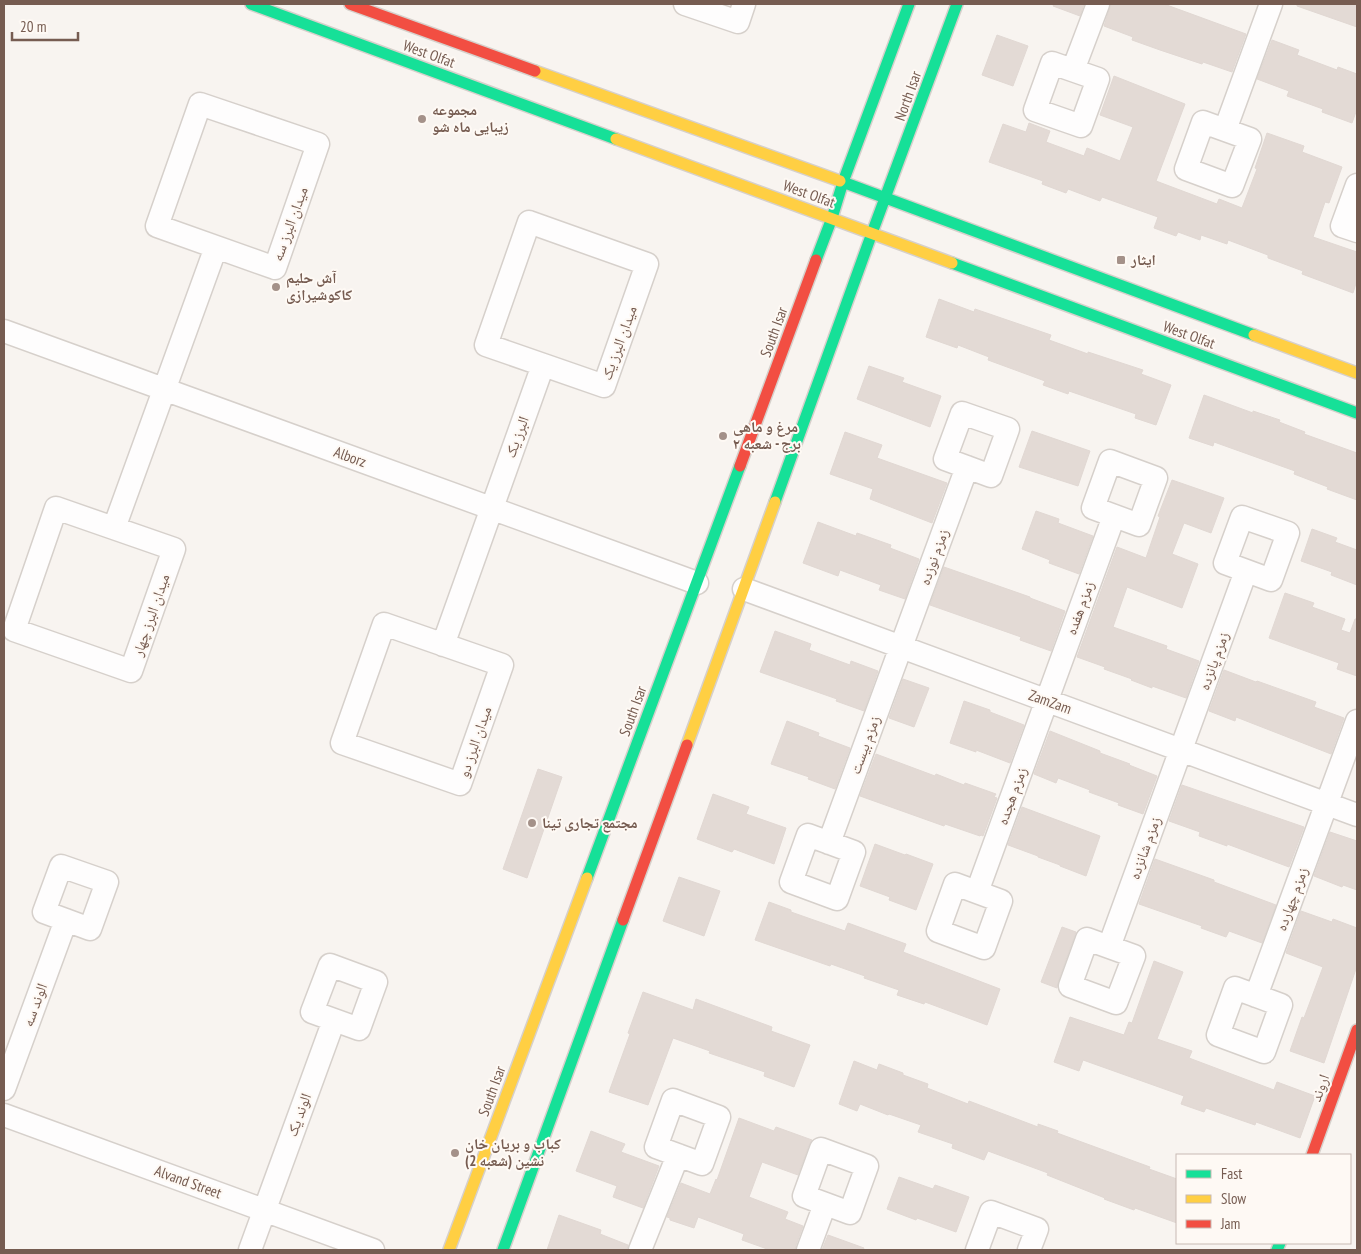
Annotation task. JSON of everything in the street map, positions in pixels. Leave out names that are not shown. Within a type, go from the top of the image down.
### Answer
[{"type":"main road","name":"West Olfat","points":[[251,4],[1357,413]]},
{"type":"main road","name":"West Olfat","points":[[350,4],[843,182],[1357,373]]},
{"type":"main road","name":"North Isar","points":[[843,182],[909,4]]},
{"type":"main road","name":"North Isar","points":[[886,198],[957,4]]},
{"type":"main road","name":"South Isar","points":[[449,1250],[832,218],[843,182]]},
{"type":"main road","points":[[503,1250],[886,198]]},
{"type":"main road","name":"اروند","points":[[1312,1154],[1357,1030]]},
{"type":"street","points":[[684,4],[738,22],[744,4]]},
{"type":"street","points":[[1073,70],[1098,4]]},
{"type":"street","points":[[1225,130],[1271,4]]},
{"type":"street","name":"میدان البرز سه","points":[[200,104],[318,144],[275,268],[216,247],[157,226],[200,104]]},
{"type":"street","points":[[1357,184],[1342,226],[1357,231]]},
{"type":"street","name":"میدان البرز یک","points":[[529,222],[647,264],[604,386],[543,365],[486,345],[529,222]]},
{"type":"street","points":[[114,528],[216,247]]},
{"type":"street","name":"Alborz","points":[[4,331],[697,583]]},
{"type":"street","name":"البرز یک","points":[[443,644],[543,365]]},
{"type":"street","name":"زمزم نوزده","points":[[901,647],[966,467]]},
{"type":"street","name":"میدان البرز چهار","points":[[56,508],[114,528],[174,548],[132,672],[14,630],[56,508]]},
{"type":"street","name":"زمزم هفده","points":[[1047,701],[1114,516]]},
{"type":"street","name":"زمزم پانزده","points":[[1181,750],[1246,571]]},
{"type":"street","name":"ZamZam","points":[[744,589],[1357,815]]},
{"type":"street","name":"میدان البرز دو","points":[[384,624],[443,644],[502,665],[460,784],[342,743],[384,624]]},
{"type":"street","name":"زمزم بیست","points":[[829,843],[901,647]]},
{"type":"street","name":"زمزم هجده","points":[[977,892],[1047,701]]},
{"type":"street","name":"زمزم چهارده","points":[[1256,996],[1357,721]]},
{"type":"street","name":"زمزم شانزده","points":[[1109,947],[1181,750]]},
{"type":"street","name":"الوند سه","points":[[4,1089],[66,920]]},
{"type":"street","name":"الوند یک","points":[[250,1250],[334,1020]]},
{"type":"street","name":"Alvand Street","points":[[4,1115],[373,1250]]},
{"type":"street","points":[[640,1250],[678,1155]]},
{"type":"street","points":[[808,1250],[825,1204]]},
{"type":"street","points":[[977,1250],[991,1212],[1037,1229],[1029,1250]]},
{"type":"building","points":[[1054,4],[1084,4],[1080,16],[1053,6]]},
{"type":"building","points":[[1111,4],[1164,4],[1246,34],[1232,72],[1203,62],[1202,64],[1132,40],[1133,37],[1104,26]]},
{"type":"building","points":[[1297,4],[1357,4],[1357,27],[1297,6]]},
{"type":"building","points":[[997,35],[1028,46],[1013,86],[982,75]]},
{"type":"building","points":[[1272,40],[1299,50],[1297,55],[1337,70],[1338,67],[1357,74],[1357,109],[1352,123],[1322,112],[1323,109],[1287,96],[1289,91],[1257,79]]},
{"type":"building","points":[[1114,76],[1185,104],[1156,181],[1217,204],[1219,199],[1242,208],[1257,169],[1255,168],[1267,133],[1304,146],[1302,152],[1342,167],[1329,203],[1325,202],[1313,237],[1357,252],[1357,280],[1353,293],[1302,274],[1303,271],[1228,240],[1227,244],[1201,235],[1200,240],[1178,232],[1176,236],[1154,228],[1158,217],[1102,197],[1100,201],[1068,189],[1066,193],[1042,184],[1043,181],[989,162],[1003,124],[1026,132],[1029,123],[1050,131],[1046,142],[1084,156],[1087,148],[1120,161],[1133,127],[1100,115]]},
{"type":"building","points":[[939,299],[974,312],[975,309],[1051,335],[1049,340],[1143,370],[1141,374],[1171,385],[1156,425],[1135,418],[1136,414],[1069,391],[1068,394],[1043,385],[1045,381],[988,360],[989,357],[958,345],[957,348],[926,337]]},
{"type":"building","points":[[869,366],[904,378],[902,382],[941,396],[930,427],[857,399]]},
{"type":"building","points":[[1204,395],[1253,413],[1253,411],[1280,420],[1279,422],[1305,432],[1304,434],[1357,453],[1357,500],[1294,474],[1295,471],[1214,442],[1213,446],[1189,438]]},
{"type":"building","points":[[1032,431],[1090,451],[1078,486],[1019,467]]},
{"type":"building","points":[[845,432],[882,445],[877,458],[947,483],[932,523],[870,499],[873,489],[830,474]]},
{"type":"building","points":[[1172,480],[1224,498],[1211,533],[1184,523],[1172,554],[1198,564],[1182,608],[1127,587],[1113,627],[1167,646],[1166,649],[1199,661],[1186,698],[1152,686],[1152,688],[1077,657],[1117,547],[1146,558],[1160,517],[1158,516]]},
{"type":"building","points":[[1036,511],[1059,519],[1058,523],[1093,536],[1079,574],[1049,563],[1050,560],[1022,549]]},
{"type":"building","points":[[818,522],[856,536],[857,533],[891,545],[890,548],[919,559],[905,599],[879,590],[881,585],[840,570],[838,576],[803,563]]},
{"type":"building","points":[[1312,529],[1337,538],[1335,542],[1357,550],[1357,585],[1331,575],[1332,572],[1301,561]]},
{"type":"building","points":[[944,567],[1065,611],[1051,651],[1020,640],[1021,637],[930,605]]},
{"type":"building","points":[[1285,593],[1314,603],[1312,607],[1345,619],[1341,630],[1350,633],[1355,619],[1357,619],[1357,676],[1337,669],[1339,663],[1269,638]]},
{"type":"building","points":[[775,631],[811,644],[809,650],[850,665],[851,661],[878,671],[864,711],[836,701],[837,699],[760,672]]},
{"type":"building","points":[[1224,670],[1316,702],[1314,707],[1344,718],[1331,754],[1236,717],[1235,721],[1209,711]]},
{"type":"building","points":[[903,679],[929,688],[914,727],[889,718]]},
{"type":"building","points":[[964,701],[1024,725],[1010,763],[976,750],[976,752],[950,743]]},
{"type":"building","points":[[787,721],[819,733],[818,736],[850,748],[835,789],[808,779],[809,777],[771,764]]},
{"type":"building","points":[[1050,731],[1157,776],[1143,814],[1058,778],[1056,783],[1034,774]]},
{"type":"building","points":[[876,754],[935,776],[936,774],[964,785],[965,783],[996,794],[994,797],[997,798],[983,836],[945,824],[944,826],[860,796]]},
{"type":"building","name":"مجتمع تجاری تینا","points":[[538,769],[562,777],[527,878],[503,869]]},
{"type":"building","points":[[1182,785],[1304,827],[1289,867],[1227,844],[1227,846],[1199,836],[1200,832],[1169,821]]},
{"type":"building","points":[[713,794],[749,807],[746,814],[786,828],[774,864],[734,849],[732,852],[697,839]]},
{"type":"building","points":[[1022,807],[1100,836],[1086,876],[1008,845]]},
{"type":"building","points":[[1330,832],[1357,841],[1357,890],[1343,885],[1342,887],[1314,876]]},
{"type":"building","points":[[875,844],[933,864],[916,910],[889,900],[890,897],[860,886]]},
{"type":"building","points":[[1155,859],[1276,905],[1262,943],[1229,931],[1226,937],[1201,928],[1202,926],[1139,904]]},
{"type":"building","points":[[679,877],[720,891],[704,936],[663,921]]},
{"type":"building","points":[[769,902],[845,931],[848,923],[906,944],[903,952],[1000,989],[987,1025],[925,1002],[924,1004],[897,995],[899,990],[864,978],[865,976],[755,940]]},
{"type":"building","points":[[1301,911],[1332,922],[1333,919],[1357,928],[1357,966],[1324,1063],[1290,1051],[1323,967],[1286,953]]},
{"type":"building","points":[[1062,927],[1076,932],[1057,988],[1041,982]]},
{"type":"building","points":[[1154,961],[1183,972],[1157,1039],[1192,1051],[1189,1058],[1274,1090],[1277,1082],[1315,1096],[1300,1138],[1256,1122],[1255,1125],[1206,1108],[1204,1112],[1181,1104],[1184,1096],[1083,1060],[1079,1071],[1054,1062],[1070,1017],[1124,1035],[1129,1022],[1132,1023]]},
{"type":"building","points":[[643,992],[693,1010],[696,999],[772,1027],[771,1031],[810,1045],[794,1087],[764,1076],[765,1072],[709,1053],[710,1051],[673,1038],[648,1105],[609,1092]]},
{"type":"building","points":[[854,1061],[877,1070],[879,1064],[928,1084],[927,1088],[968,1104],[969,1101],[1038,1127],[1038,1124],[1058,1131],[1057,1133],[1150,1167],[1149,1169],[1176,1179],[1176,1223],[1104,1199],[1047,1175],[1048,1173],[988,1151],[984,1160],[952,1148],[953,1144],[918,1132],[921,1125],[860,1104],[857,1111],[839,1104]]},
{"type":"building","points":[[739,1118],[774,1131],[776,1127],[812,1140],[798,1175],[762,1162],[749,1197],[788,1212],[785,1219],[803,1226],[795,1250],[770,1250],[742,1240],[744,1234],[698,1217],[694,1228],[670,1220],[667,1217],[681,1183],[710,1194],[717,1180]]},
{"type":"building","points":[[591,1131],[625,1144],[621,1152],[659,1166],[643,1208],[613,1197],[617,1186],[576,1171]]},
{"type":"building","points":[[899,1177],[933,1189],[935,1185],[969,1197],[956,1232],[887,1209]]},
{"type":"building","points":[[559,1215],[601,1230],[600,1234],[628,1245],[627,1250],[547,1250]]},
{"type":"building","points":[[828,1235],[864,1248],[863,1250],[822,1250]]},
{"type":"traffic: fast","points":[[251,4],[616,139]]},
{"type":"traffic: fast","points":[[816,260],[909,4]]},
{"type":"traffic: fast","points":[[775,502],[957,4]]},
{"type":"traffic: fast","points":[[840,181],[1254,335]]},
{"type":"traffic: fast","points":[[952,263],[1357,413]]},
{"type":"traffic: fast","points":[[587,878],[740,466]]},
{"type":"traffic: fast","points":[[503,1250],[623,920]]},
{"type":"traffic: fast","points":[[1277,1250],[1280,1244]]},
{"type":"traffic: slow","points":[[535,71],[840,181]]},
{"type":"traffic: slow","points":[[616,139],[952,263]]},
{"type":"traffic: slow","points":[[1254,335],[1357,373]]},
{"type":"traffic: slow","points":[[687,745],[775,502]]},
{"type":"traffic: slow","points":[[449,1250],[587,878]]},
{"type":"traffic: jam","points":[[350,4],[535,71]]},
{"type":"traffic: jam","points":[[740,466],[816,260]]},
{"type":"traffic: jam","points":[[623,920],[687,745]]},
{"type":"traffic: jam","points":[[1312,1154],[1357,1030]]},
{"type":"place","name":"مجموعه زیبایی ماه شو","points":[[422,119]]},
{"type":"place","name":"ایثار","points":[[1121,260]]},
{"type":"place","name":"آش حلیم کاکوشیرازی","points":[[276,287]]},
{"type":"place","name":"مرغ و ماهی برج - شعبه ۲","points":[[723,436]]},
{"type":"place","name":"مجتمع تجاری تینا","points":[[532,823]]},
{"type":"place","name":"کباب و بریان خان نشین (شعبه 2)","points":[[455,1153]]}]
